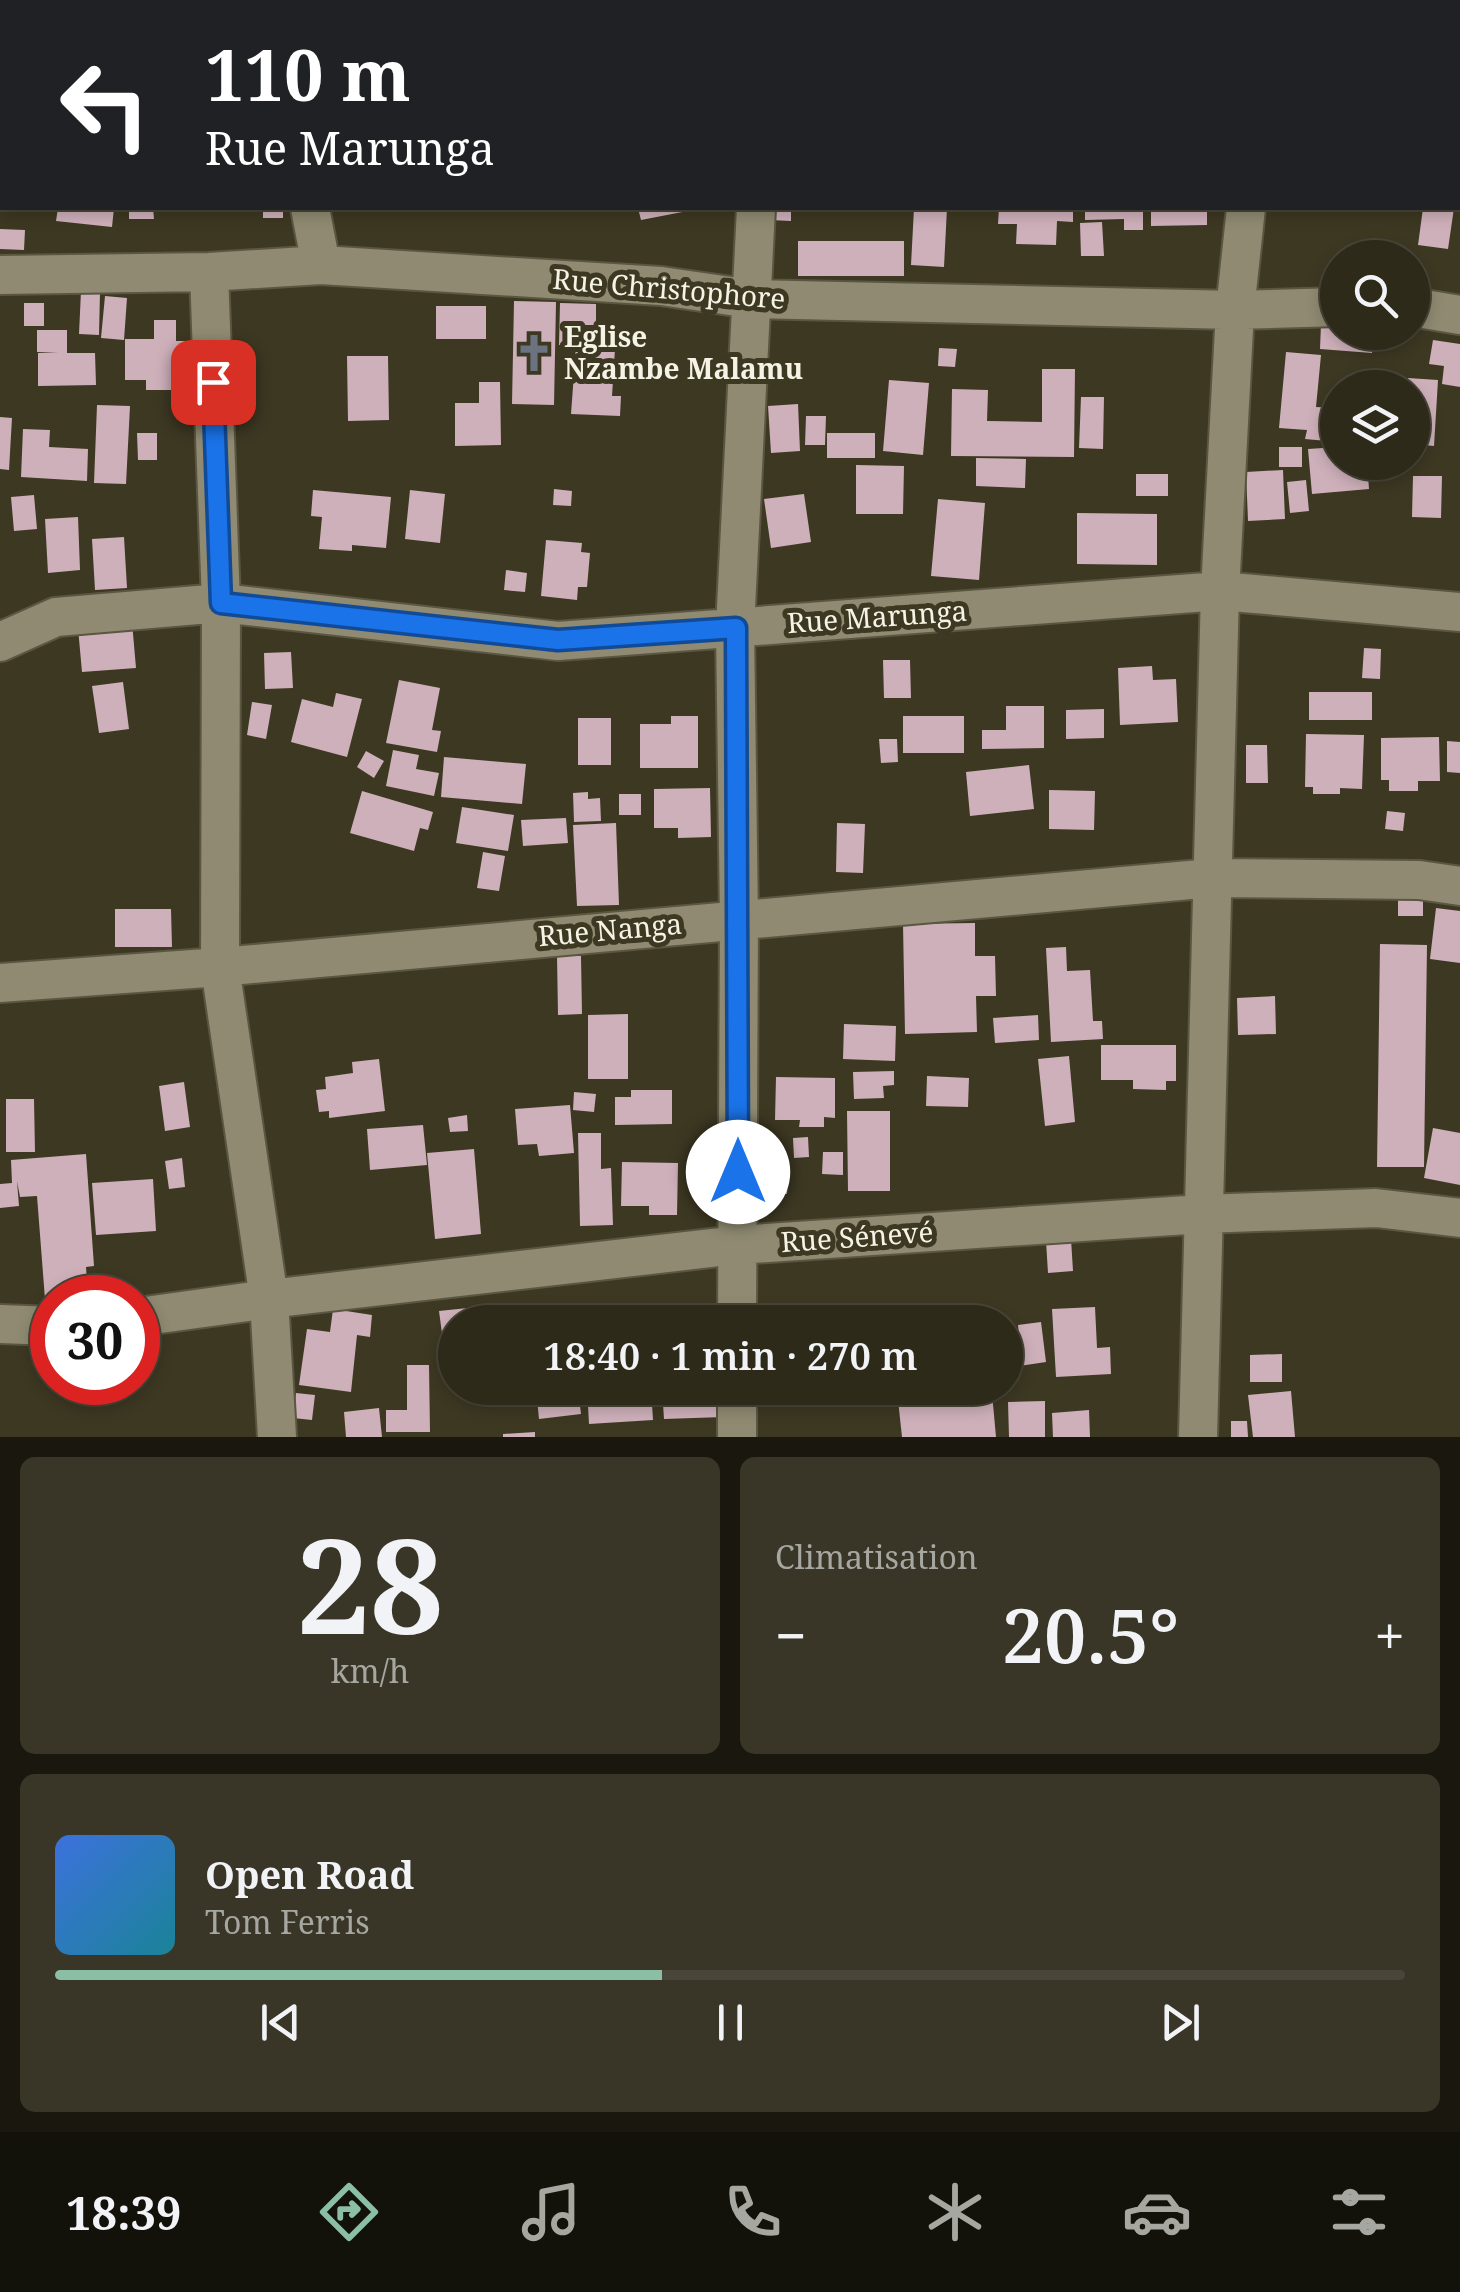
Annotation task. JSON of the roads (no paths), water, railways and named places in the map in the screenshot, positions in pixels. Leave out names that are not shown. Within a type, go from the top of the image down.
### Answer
[{"type":"street","points":[[310,210],[321,265]]},
{"type":"street","points":[[737,1305],[736,628],[756,210]]},
{"type":"street","points":[[1198,1437],[1220,591],[1235,310],[1246,210]]},
{"type":"street","name":"Rue Christophore","points":[[0,275],[209,272],[321,265],[661,286],[751,300],[1235,310],[1320,308]]},
{"type":"street","points":[[209,272],[221,603],[220,967],[269,1299],[278,1437]]},
{"type":"street","points":[[1430,310],[1460,314]]},
{"type":"street","name":"Rue Marunga","points":[[0,642],[56,617],[221,603],[558,640],[1220,591],[1460,612]]},
{"type":"street","name":"Rue Nanga","points":[[0,983],[220,967],[1212,878],[1419,880],[1460,886]]},
{"type":"street","name":"Rue Sénevé","points":[[160,1315],[737,1244],[1202,1214],[1376,1208],[1460,1218]]},
{"type":"street","points":[[0,1324],[30,1325]]},
{"type":"street","points":[[737,1405],[737,1437]]},
{"type":"place","name":"Eglise Nzambe Malamu","points":[[534,353]]}]
